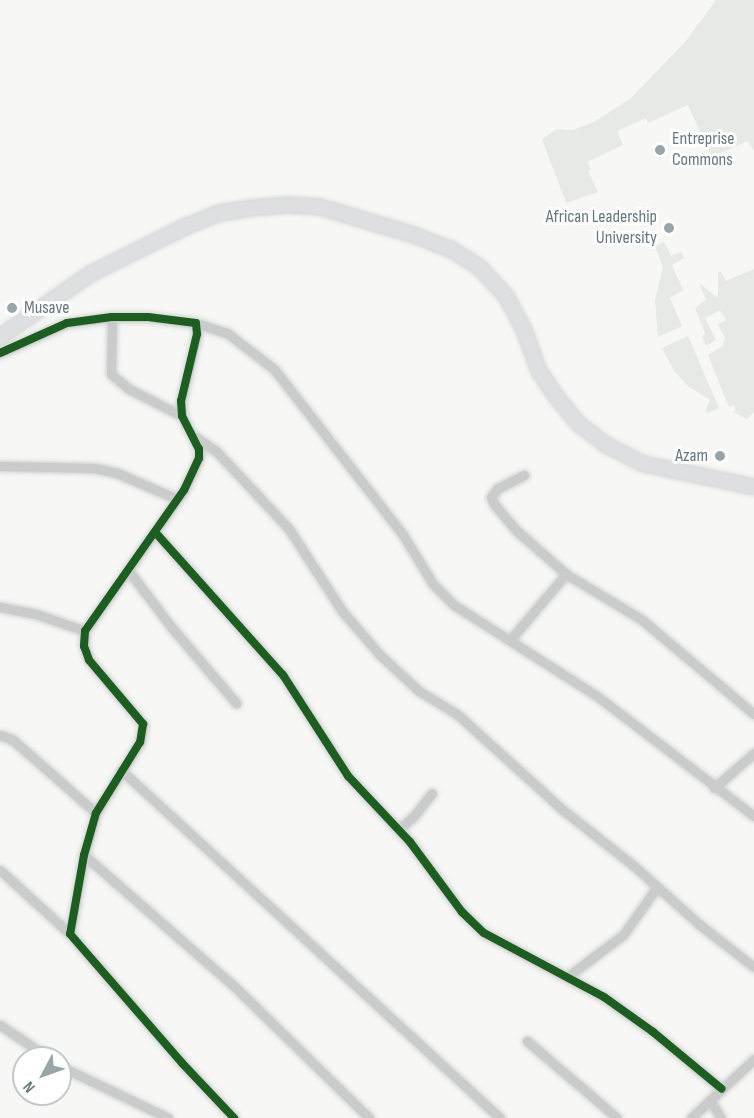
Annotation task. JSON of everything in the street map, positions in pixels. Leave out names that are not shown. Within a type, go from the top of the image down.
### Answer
[{"type":"main road","points":[[0,337],[90,274],[188,226],[220,213],[252,207],[287,205],[320,207],[414,235],[452,250],[479,267],[506,296],[524,330],[539,371],[557,398],[580,425],[608,446],[644,464],[754,487]]},
{"type":"street","points":[[112,317],[111,374],[129,389],[182,416]]},
{"type":"street","points":[[0,353],[58,326],[112,317],[148,317],[196,323],[227,333],[274,369],[403,535],[433,584],[454,605],[597,696],[714,788],[754,816]]},
{"type":"street","points":[[70,934],[84,855],[96,813],[140,742],[143,724],[88,660],[84,646],[85,631],[177,499],[199,458],[199,449],[182,416],[181,401],[197,334],[196,323]]},
{"type":"street","points":[[193,435],[218,452],[289,529],[342,611],[380,655],[419,691],[457,714],[562,810],[634,866],[754,967]]},
{"type":"street","points":[[0,466],[94,468],[117,473],[177,499]]},
{"type":"street","points":[[524,475],[497,489],[491,497],[494,504],[517,531],[566,573],[641,619],[754,714]]},
{"type":"street","points":[[155,532],[283,675],[348,776],[399,829],[462,912],[484,933],[604,997],[653,1032],[722,1089]]},
{"type":"street","points":[[128,570],[172,628],[236,703]]},
{"type":"street","points":[[510,640],[566,573]]},
{"type":"street","points":[[0,607],[36,614],[85,631]]},
{"type":"street","points":[[0,735],[13,740],[96,813]]},
{"type":"street","points":[[714,788],[754,753]]},
{"type":"street","points":[[121,770],[500,1118]]},
{"type":"street","points":[[399,829],[414,816],[432,793]]},
{"type":"street","points":[[84,855],[237,989],[369,1118]]},
{"type":"street","points":[[0,870],[70,934],[174,1054],[234,1118]]},
{"type":"street","points":[[567,977],[623,935],[657,887]]},
{"type":"street","points":[[0,1025],[31,1046]]},
{"type":"street","points":[[527,1041],[617,1118]]},
{"type":"street","points":[[691,1118],[754,1059]]},
{"type":"street","points":[[72,1072],[168,1118]]},
{"type":"street","points":[[710,1100],[721,1118]]},
{"type":"shaded area","points":[[716,0],[754,0],[754,151],[748,141],[711,157],[688,105],[648,123],[646,118],[617,131],[623,145],[587,162],[591,169],[588,171],[598,192],[566,203],[542,139],[557,129],[573,130],[594,122],[630,99],[686,41]]},
{"type":"shaded area","points":[[664,242],[671,256],[681,252],[684,258],[672,265],[683,290],[670,298],[682,326],[658,337],[655,300],[663,267],[655,246]]},
{"type":"shaded area","points":[[754,269],[754,412],[747,419],[733,412],[736,410],[734,405],[729,407],[708,355],[723,346],[725,338],[718,324],[726,320],[720,310],[705,318],[716,340],[706,346],[702,336],[705,334],[695,308],[706,300],[699,283],[718,298],[718,273],[720,271],[726,281]]},
{"type":"shaded area","points":[[688,336],[719,408],[708,413],[705,412],[710,400],[688,386],[674,371],[662,348]]},
{"type":"cycle path","points":[[0,353],[67,323],[112,317],[148,317],[196,323],[197,334],[181,401],[182,416],[199,449],[199,458],[184,490],[85,631],[84,646],[89,660],[143,724],[140,742],[96,813],[84,855],[70,934],[182,1063],[234,1118]]},
{"type":"cycle path","points":[[155,532],[283,675],[348,776],[410,842],[462,912],[484,933],[604,997],[653,1032],[722,1089]]},
{"type":"place","name":"Entreprise Commons","points":[[660,150]]},
{"type":"place","name":"African Leadership University","points":[[669,228]]},
{"type":"place","name":"Musave","points":[[12,308]]},
{"type":"place","name":"Azam","points":[[720,456]]}]
